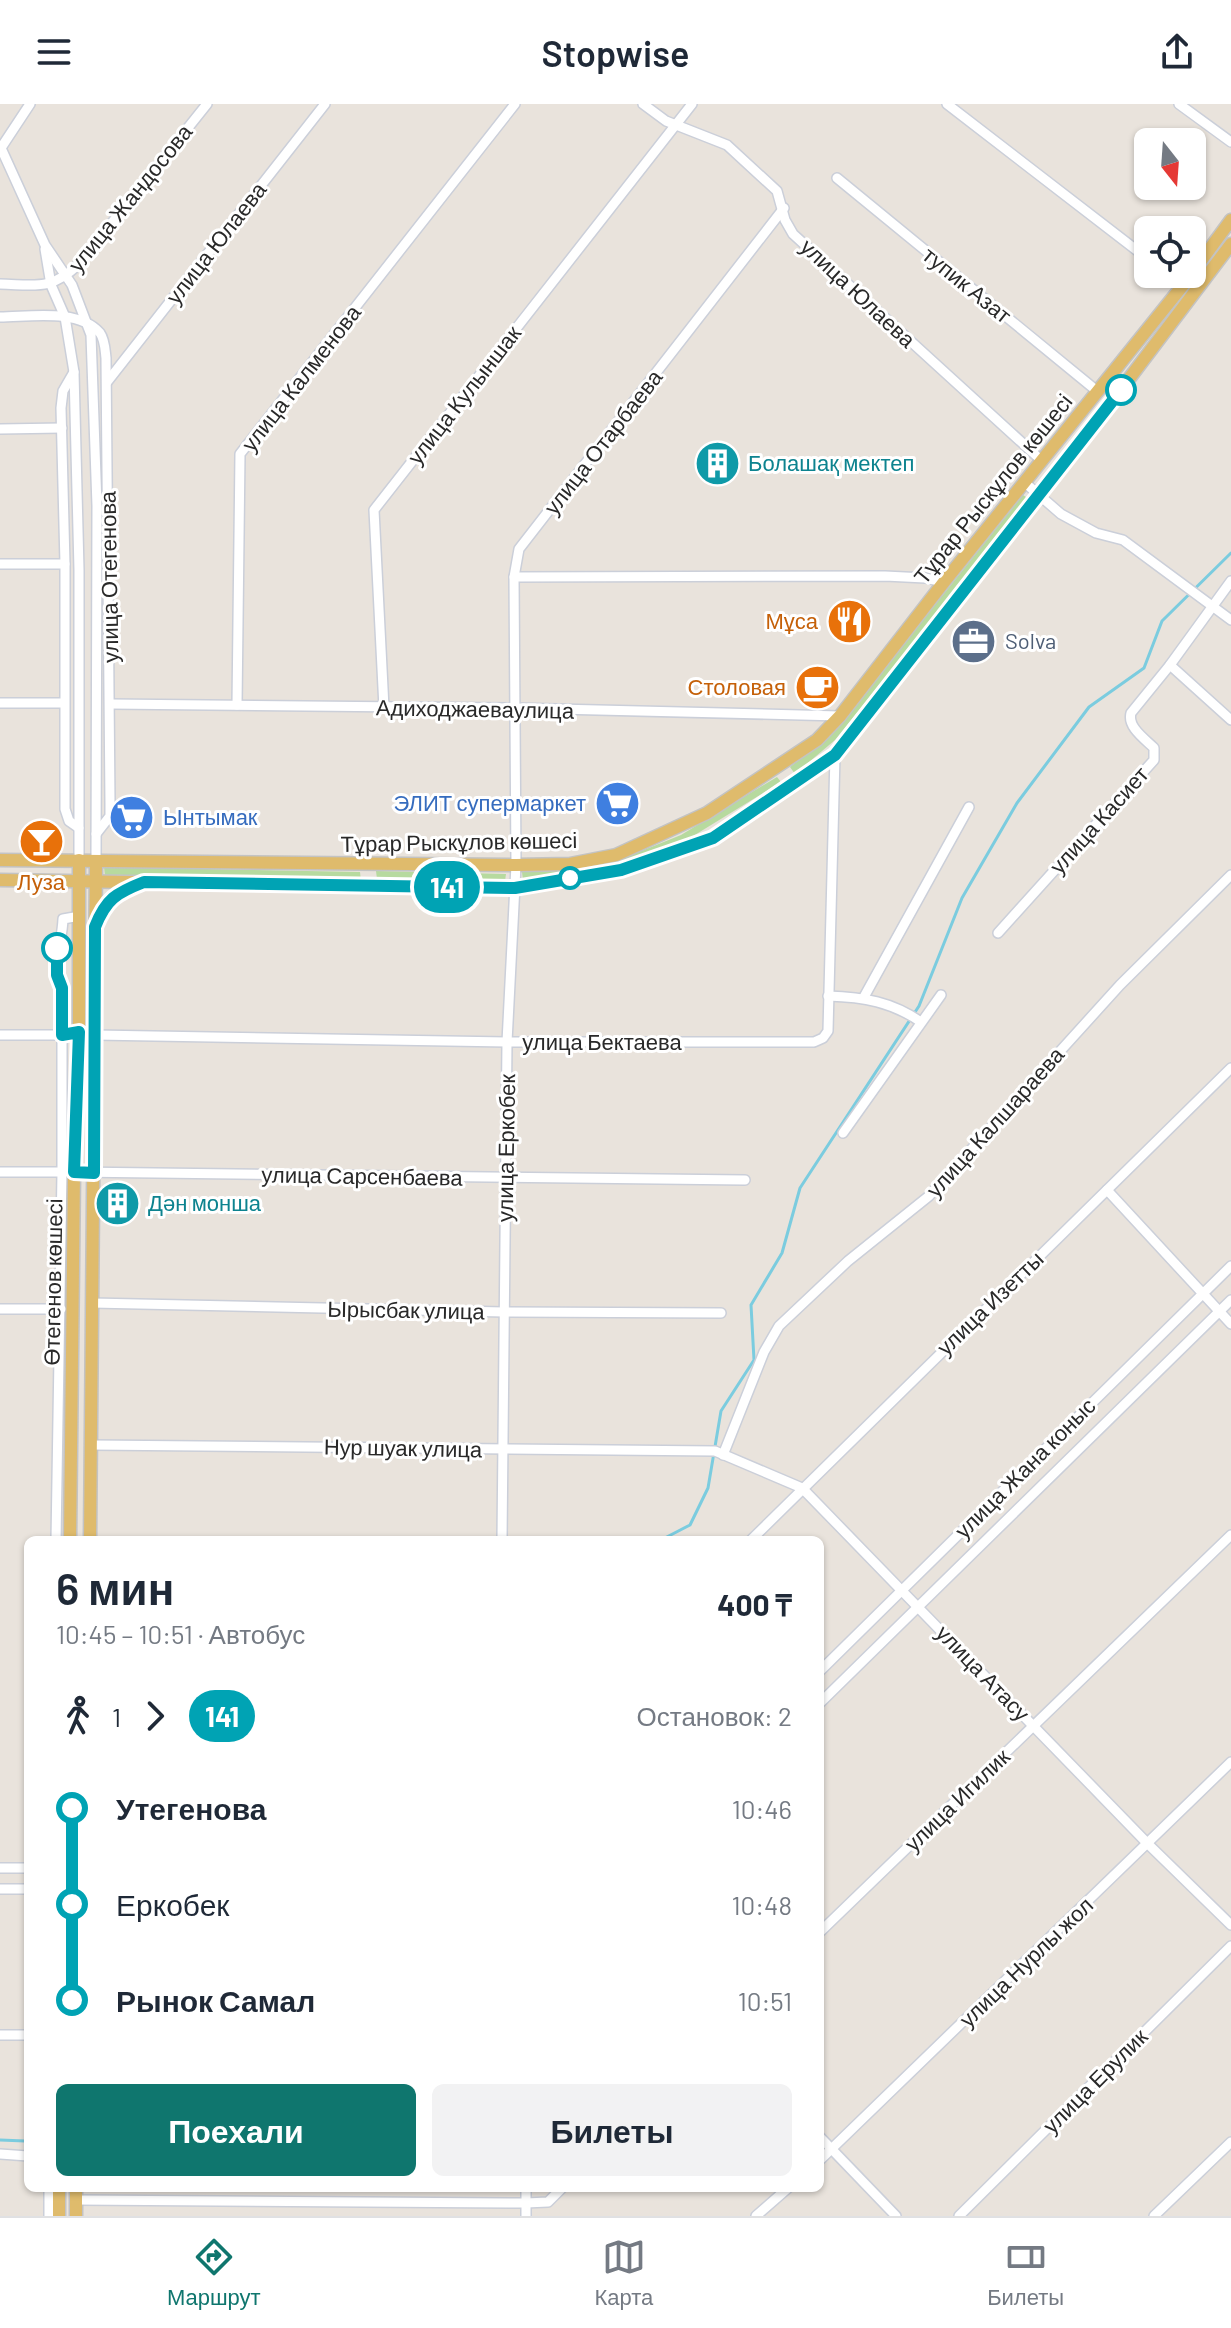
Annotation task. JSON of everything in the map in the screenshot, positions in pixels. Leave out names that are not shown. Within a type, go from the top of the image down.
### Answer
[{"type":"main road","name":"Тұрар Рыскұлов көшесі","points":[[1206,255],[1231,220]]},
{"type":"main road","name":"Тұрар Рыскұлов көшесі","points":[[0,880],[515,888],[621,870],[713,838],[835,755],[1231,244]]},
{"type":"main road","name":"Тұрар Рыскұлов көшесі","points":[[0,860],[570,864],[616,855],[702,816],[817,740],[840,716],[1041,460],[1181,288]]},
{"type":"main road","points":[[781,764],[793,783]]},
{"type":"main road","name":"Өтегенов көшесі","points":[[70,1536],[72,1309],[68,1172],[79,1032],[79,860]]},
{"type":"main road","name":"Өтегенов көшесі","points":[[90,1536],[96,861]]},
{"type":"main road","points":[[371,864],[371,885]]},
{"type":"main road","points":[[95,927],[103,908],[112,897],[144,882]]},
{"type":"main road","points":[[59,2192],[59,2216]]},
{"type":"main road","points":[[76,2194],[76,2216]]},
{"type":"street","points":[[0,148],[30,104]]},
{"type":"street","name":"улица Жандосова","points":[[0,284],[51,285],[66,276],[79,264],[207,104]]},
{"type":"street","name":"улица Юлаева","points":[[107,382],[325,104]]},
{"type":"street","name":"улица Калменова","points":[[237,705],[240,454],[515,104]]},
{"type":"street","name":"улица Юлаева","points":[[643,104],[666,121],[727,145],[777,191],[785,220],[793,234],[1041,460]]},
{"type":"street","name":"улица Кулыншак","points":[[384,708],[374,510],[692,104]]},
{"type":"street","points":[[947,104],[1134,248]]},
{"type":"street","points":[[1179,104],[1231,142]]},
{"type":"street","name":"улица Отегенова","points":[[0,148],[45,245],[66,276],[91,335],[97,506],[96,861]]},
{"type":"street","name":"тупик Азат","points":[[837,178],[1097,391]]},
{"type":"street","name":"улица Отарбаева","points":[[516,708],[514,577],[519,549],[784,208]]},
{"type":"street","name":"улица Отегенова","points":[[45,245],[51,285],[65,317],[74,372],[79,570],[79,860]]},
{"type":"street","points":[[0,317],[65,317],[87,323]]},
{"type":"street","name":"улица Отегенова","points":[[87,323],[104,340],[107,382],[110,816],[96,834]]},
{"type":"street","name":"улица Отегенова","points":[[74,372],[63,391],[62,428],[65,809],[69,821],[79,828]]},
{"type":"street","points":[[0,429],[62,428]]},
{"type":"street","points":[[1024,482],[1061,514],[1096,533],[1123,540],[1231,620]]},
{"type":"street","points":[[0,564],[65,564]]},
{"type":"street","points":[[514,577],[885,576],[944,582]]},
{"type":"street","points":[[1231,581],[1170,665],[1231,720]]},
{"type":"street","name":"улица Касиет","points":[[998,933],[1154,760],[1154,748],[1129,719],[1170,665]]},
{"type":"street","points":[[0,703],[64,703]]},
{"type":"street","name":"Адиходжаеваулица","points":[[110,704],[516,708],[840,716]]},
{"type":"street","name":"улица Еркобек","points":[[502,1536],[507,1042],[516,865],[516,708]]},
{"type":"street","name":"улица Бектаева","points":[[95,1035],[507,1042],[814,1042],[823,1038],[828,1031],[835,755]]},
{"type":"street","points":[[864,997],[969,807]]},
{"type":"street","name":"улица Калшараева","points":[[719,1453],[764,1352],[779,1326],[848,1261],[929,1196],[1120,985],[1231,875]]},
{"type":"street","points":[[56,1536],[58,1309],[68,1172],[62,988],[57,975],[57,948],[63,933],[63,919],[80,916]]},
{"type":"street","points":[[843,1133],[941,995]]},
{"type":"street","points":[[828,996],[864,997],[897,1007],[921,1022]]},
{"type":"street","points":[[0,1035],[79,1032]]},
{"type":"street","name":"улица Изетты","points":[[755,1536],[1231,1068]]},
{"type":"street","name":"улица Сарсенбаева","points":[[0,1172],[745,1180]]},
{"type":"street","points":[[1107,1190],[1231,1324]]},
{"type":"street","name":"улица Жана коныс","points":[[824,1667],[1231,1266]]},
{"type":"street","name":"улица Жана коныс","points":[[824,1699],[1231,1300]]},
{"type":"street","name":"Ырысбак улица","points":[[92,1303],[504,1312],[721,1313]]},
{"type":"street","points":[[0,1309],[72,1309]]},
{"type":"street","points":[[72,1330],[91,1329]]},
{"type":"street","name":"Нур шуак улица","points":[[91,1445],[719,1453]]},
{"type":"street","name":"улица Атасу","points":[[719,1453],[802,1488],[1148,1844],[1231,1925]]},
{"type":"street","name":"улица Игилик","points":[[824,1928],[1231,1535]]},
{"type":"street","name":"улица Нурлы жол","points":[[824,2157],[1231,1762]]},
{"type":"street","points":[[0,1868],[24,1868]]},
{"type":"street","points":[[0,1889],[24,1889]]},
{"type":"street","name":"улица Ерулик","points":[[959,2216],[1231,1946]]},
{"type":"street","points":[[0,2035],[24,2035]]},
{"type":"street","points":[[824,2141],[896,2216]]},
{"type":"street","points":[[1154,2216],[1231,2142]]},
{"type":"street","points":[[0,2154],[24,2156]]},
{"type":"street","points":[[49,2192],[49,2216]]},
{"type":"street","points":[[526,2192],[526,2216]]},
{"type":"street","points":[[76,2194],[526,2203],[548,2202],[558,2192]]},
{"type":"street","points":[[756,2216],[783,2192]]},
{"type":"green space","points":[[1023,495],[1029,499],[835,740],[795,774],[790,767],[830,736]]},
{"type":"green space","points":[[777,777],[781,782],[685,841],[619,865],[523,880],[522,872],[619,860],[681,835]]},
{"type":"green space","points":[[104,867],[360,872],[361,881],[105,876]]},
{"type":"green space","points":[[376,871],[506,874],[505,881],[377,879]]},
{"type":"waterway","points":[[669,1536],[690,1525],[708,1488],[721,1411],[754,1360],[751,1305],[782,1253],[800,1188],[919,1006],[962,898],[1017,803],[1089,707],[1144,668],[1162,621],[1231,553]]},
{"type":"waterway","points":[[0,2140],[24,2141]]},
{"type":"bus line","name":"141","points":[[57,948],[57,975],[62,988],[62,1035],[79,1032],[74,1172],[94,1173],[95,927],[103,908],[112,897],[144,882],[515,888],[621,870],[713,838],[835,755],[1121,390]]},
{"type":"place","name":"Болашақ мектеп","points":[[717,463]]},
{"type":"place","name":"Мұса","points":[[849,621]]},
{"type":"place","name":"Solva","points":[[974,641]]},
{"type":"place","name":"Столовая","points":[[817,687]]},
{"type":"place","name":"ЭЛИТ супермаркет","points":[[617,803]]},
{"type":"place","name":"Ынтымак","points":[[132,817]]},
{"type":"place","name":"Луза","points":[[41,841]]},
{"type":"place","name":"Дән монша","points":[[117,1203]]}]
